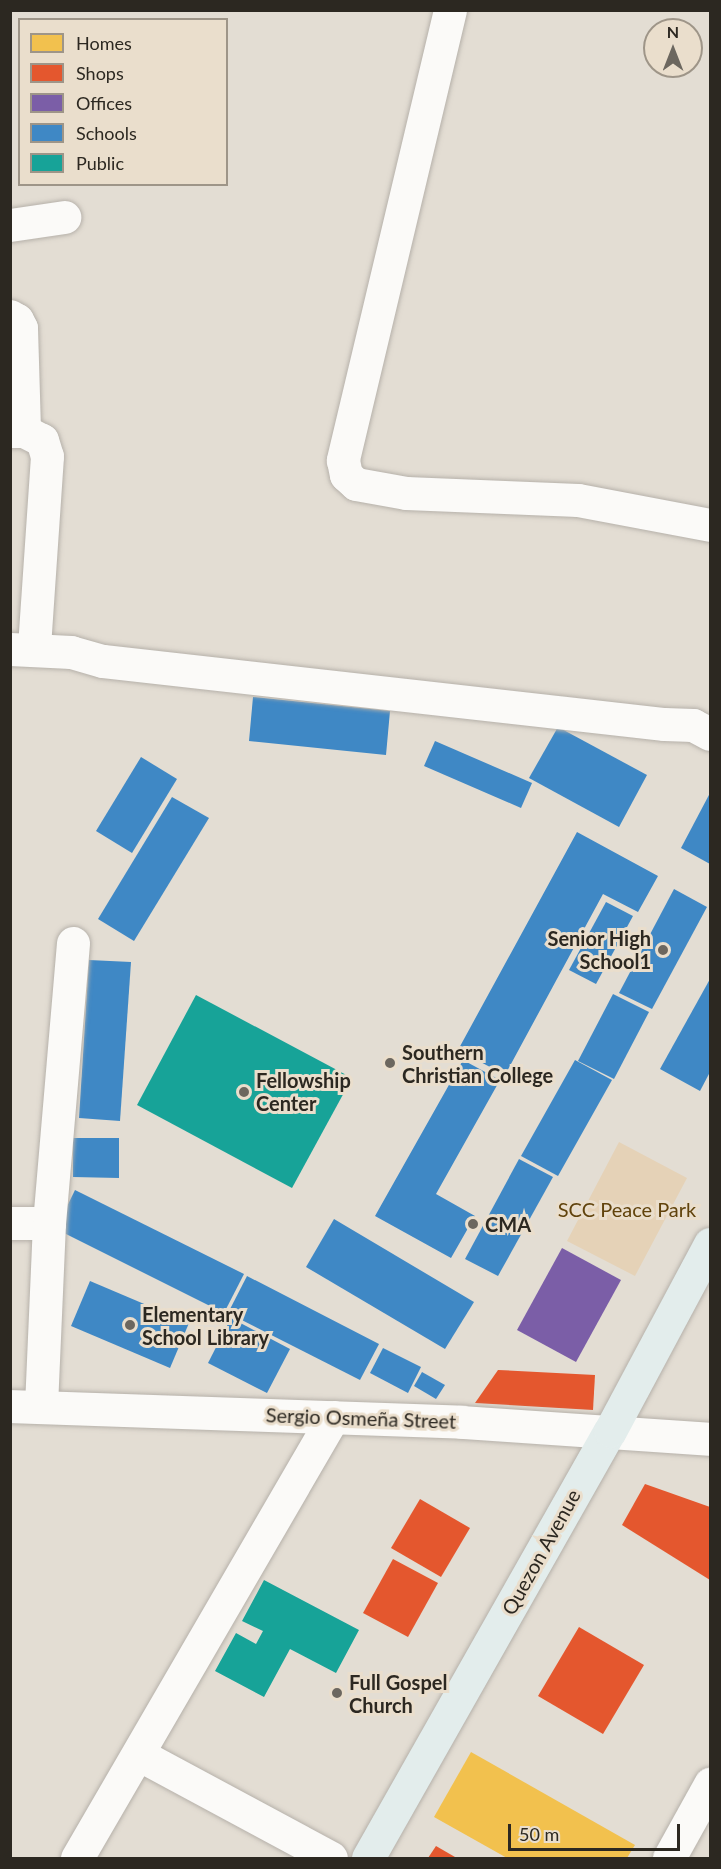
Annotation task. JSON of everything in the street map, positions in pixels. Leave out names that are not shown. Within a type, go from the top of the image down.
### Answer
[{"type":"main road","name":"Quezon Avenue","points":[[368,1858],[610,1431],[711,1244]]},
{"type":"street","points":[[450,10],[343,460],[346,475],[356,484],[406,493],[578,500],[711,525]]},
{"type":"street","points":[[10,225],[64,217]]},
{"type":"street","points":[[10,316],[17,320],[21,328],[17,431],[42,440],[47,456],[22,649],[71,652],[103,662],[664,724],[693,725],[711,734]]},
{"type":"street","points":[[26,1406],[49,1223],[73,943]]},
{"type":"street","points":[[10,1223],[49,1223]]},
{"type":"street","name":"Sergio Osmeña Street","points":[[26,1406],[333,1417],[610,1431],[711,1439]]},
{"type":"street","points":[[77,1858],[333,1417]]},
{"type":"street","points":[[138,1754],[331,1858]]},
{"type":"street","points":[[669,1858],[711,1785]]},
{"type":"green space","name":"SCC Peace Park","points":[[619,1142],[687,1178],[635,1276],[567,1241]]},
{"type":"building: Homes","points":[[471,1752],[635,1845],[627,1858],[507,1858],[434,1817]]},
{"type":"building: Shops","points":[[498,1370],[595,1375],[593,1410],[475,1403]]},
{"type":"building: Shops","points":[[645,1484],[710,1507],[710,1580],[622,1525]]},
{"type":"building: Shops","points":[[420,1499],[470,1528],[441,1577],[391,1548]]},
{"type":"building: Shops","points":[[393,1559],[438,1583],[408,1637],[363,1613]]},
{"type":"building: Shops","points":[[579,1627],[644,1665],[603,1734],[538,1696]]},
{"type":"building: Shops","points":[[436,1846],[455,1857],[428,1858]]},
{"type":"building: Offices","points":[[562,1248],[621,1280],[576,1362],[517,1330]]},
{"type":"building: Schools","points":[[253,697],[390,711],[386,755],[249,741]]},
{"type":"building: Schools","points":[[558,727],[647,775],[619,827],[529,778]]},
{"type":"building: Schools","points":[[435,741],[532,783],[521,808],[424,766]]},
{"type":"building: Schools","points":[[141,757],[177,779],[132,853],[96,831]]},
{"type":"building: Schools","points":[[710,793],[710,864],[681,848]]},
{"type":"building: Schools","points":[[172,797],[209,818],[134,941],[98,919]]},
{"type":"building: Schools","points":[[577,832],[658,876],[638,912],[603,894],[505,1075],[458,1050]]},
{"type":"building: Schools","name":"Senior High School1","points":[[674,889],[707,907],[652,1009],[619,993]]},
{"type":"building: Schools","points":[[606,902],[633,916],[596,984],[569,970]]},
{"type":"building: Schools","points":[[89,960],[131,962],[120,1121],[79,1118]]},
{"type":"building: Schools","points":[[710,979],[710,1072],[700,1091],[660,1069]]},
{"type":"building: Schools","points":[[613,994],[649,1012],[614,1079],[578,1061]]},
{"type":"building: Schools","points":[[463,1060],[500,1080],[436,1194],[475,1216],[451,1258],[375,1216]]},
{"type":"building: Schools","points":[[575,1060],[612,1080],[558,1176],[521,1156]]},
{"type":"building: Schools","points":[[73,1138],[119,1138],[119,1178],[73,1177]]},
{"type":"building: Schools","points":[[519,1159],[553,1177],[498,1276],[465,1259]]},
{"type":"building: Schools","points":[[75,1190],[244,1274],[224,1313],[56,1229]]},
{"type":"building: Schools","points":[[334,1219],[474,1302],[445,1349],[306,1267]]},
{"type":"building: Schools","points":[[247,1276],[379,1344],[360,1380],[228,1313]]},
{"type":"building: Schools","name":"Elementary School Library","points":[[90,1281],[189,1323],[170,1368],[71,1326]]},
{"type":"building: Schools","points":[[231,1318],[290,1349],[267,1393],[208,1363]]},
{"type":"building: Schools","points":[[383,1348],[421,1367],[408,1393],[370,1373]]},
{"type":"building: Schools","points":[[422,1372],[445,1385],[436,1399],[414,1386]]},
{"type":"building: Public","name":"Fellowship Center","points":[[196,995],[352,1078],[292,1188],[137,1105]]},
{"type":"building: Public","points":[[264,1580],[359,1630],[336,1673],[290,1649],[264,1697],[215,1671],[236,1633],[256,1644],[263,1631],[242,1621]]},
{"type":"place","name":"Senior High School1","points":[[663,950]]},
{"type":"place","name":"Southern Christian College","points":[[390,1063]]},
{"type":"place","name":"Fellowship Center","points":[[244,1092]]},
{"type":"place","name":"CMA","points":[[473,1224]]},
{"type":"place","name":"Elementary School Library","points":[[130,1325]]},
{"type":"place","name":"Full Gospel Church","points":[[337,1693]]}]
